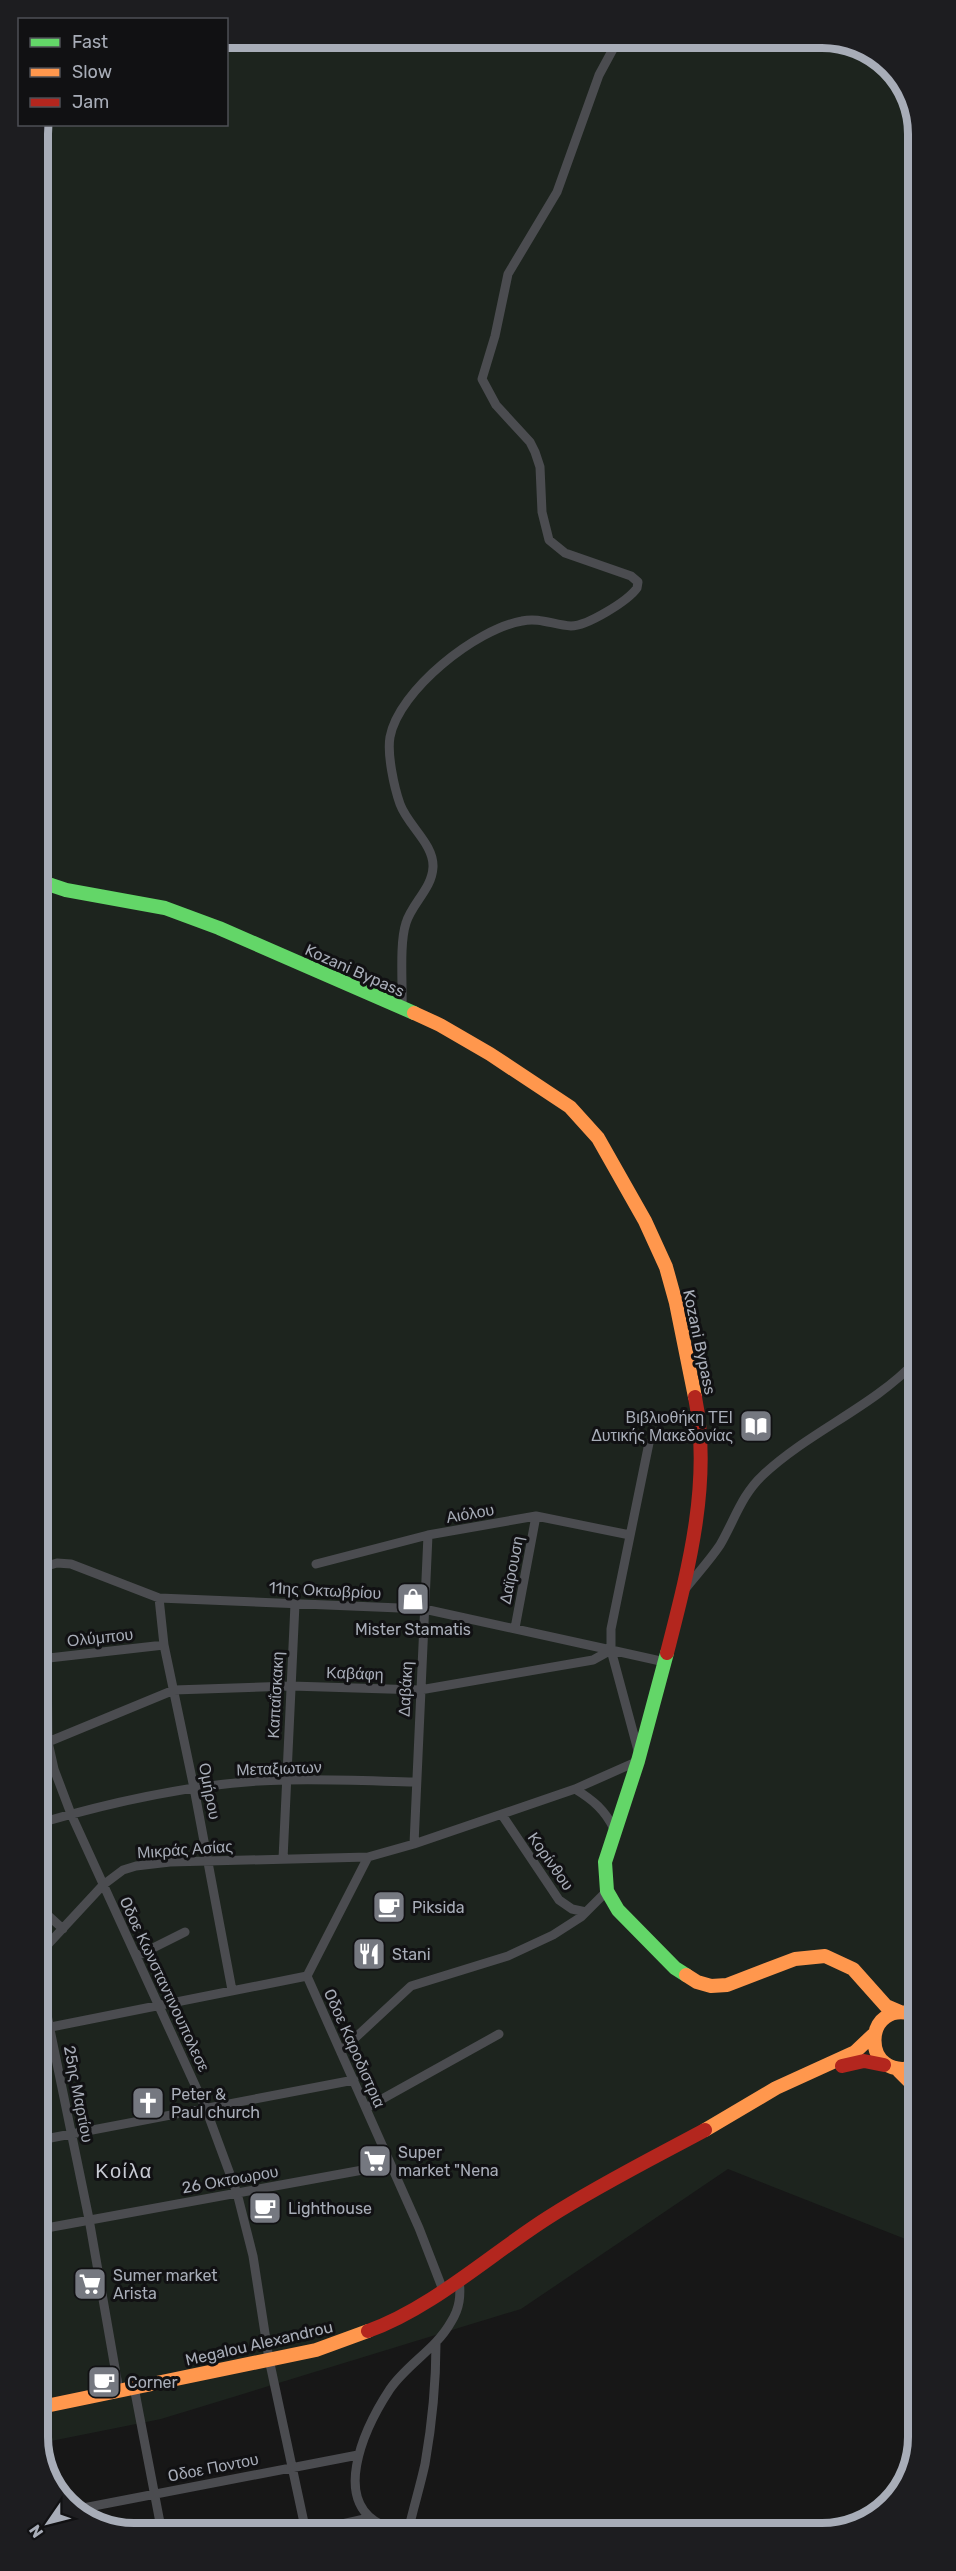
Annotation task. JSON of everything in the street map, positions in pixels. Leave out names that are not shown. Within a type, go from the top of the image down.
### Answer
[{"type":"main road","name":"Kozani Bypass","points":[[48,884],[66,890],[165,908],[219,928],[440,1025],[490,1054],[570,1107],[598,1138],[655,1241],[676,1303],[697,1406],[701,1463],[697,1513],[683,1591],[638,1758],[605,1862],[607,1892]]},
{"type":"main road","points":[[607,1892],[618,1910],[647,1940],[675,1968],[697,1982],[711,1986],[727,1985],[795,1959],[825,1956],[853,1969],[872,1994],[886,2006],[908,2013]]},
{"type":"main road","points":[[872,1994],[874,2051],[884,2064]]},
{"type":"main road","points":[[749,2106],[776,2088],[855,2052],[887,2016],[908,2014]]},
{"type":"main road","points":[[749,2106],[845,2064],[864,2061],[884,2064],[899,2071],[908,2080]]},
{"type":"main road","points":[[899,2071],[908,2069]]},
{"type":"main road","name":"Megalou Alexandrou","points":[[48,2406],[316,2350],[349,2340],[399,2317],[443,2290],[549,2217],[652,2157],[749,2106]]},
{"type":"street","points":[[402,1010],[402,936],[406,921],[428,886],[433,868],[430,851],[405,818],[395,788],[390,737],[400,714],[435,669],[488,632],[527,620],[569,626],[583,624],[614,606],[637,588],[638,582],[631,576],[565,553],[549,540],[542,512],[540,467],[536,452],[530,442],[496,405],[482,379],[495,336],[508,274],[557,192],[599,75],[614,48]]},
{"type":"street","points":[[683,1591],[720,1544],[756,1481],[785,1457],[891,1384],[908,1368]]},
{"type":"street","points":[[368,1857],[414,1844],[575,1789],[638,1758],[611,1650],[611,1629],[649,1443]]},
{"type":"street","name":"Αιόλου","points":[[316,1564],[428,1535],[536,1516],[630,1535]]},
{"type":"street","name":"Δαϊρουση","points":[[515,1628],[536,1516]]},
{"type":"street","name":"Δαβάκη","points":[[414,1844],[415,1782],[428,1535]]},
{"type":"street","name":"11ης Οκτωβρίου","points":[[48,1566],[57,1563],[70,1564],[159,1598],[424,1609],[611,1650]]},
{"type":"street","name":"Ομήρου","points":[[159,1598],[164,1645],[232,1990]]},
{"type":"street","name":"Καπαΐσκακη","points":[[283,1859],[295,1604]]},
{"type":"street","name":"Ολύμπου","points":[[48,1657],[164,1645]]},
{"type":"street","points":[[611,1650],[665,1662]]},
{"type":"street","name":"Καβάφη","points":[[48,1742],[174,1690],[291,1686],[420,1690],[593,1660],[611,1650]]},
{"type":"street","name":"Oδοε Κωνσταντινουπολεσε","points":[[48,1742],[54,1769],[71,1814],[206,2109],[237,2193],[253,2256],[269,2360],[304,2523]]},
{"type":"street","name":"Μεταξιωτων","points":[[48,1821],[194,1788],[285,1780],[415,1782]]},
{"type":"street","points":[[575,1789],[598,1804],[609,1817],[614,1829]]},
{"type":"street","name":"Κορίνθου","points":[[501,1815],[559,1900],[572,1909],[586,1912]]},
{"type":"street","name":"Μικράς Ασίας","points":[[48,1945],[103,1885],[123,1870],[136,1866],[208,1861],[368,1857]]},
{"type":"street","name":"Oδοε Καροδιστρια","points":[[368,1857],[307,1976],[443,2290]]},
{"type":"street","points":[[341,2051],[411,1986],[507,1956],[553,1935],[586,1912],[607,1892]]},
{"type":"street","points":[[48,1915],[63,1929]]},
{"type":"street","points":[[137,1956],[186,1932]]},
{"type":"street","points":[[51,2027],[307,1976]]},
{"type":"street","name":"25ης Μαρτίου","points":[[48,2014],[89,2219],[119,2391]]},
{"type":"street","points":[[366,2108],[499,2034]]},
{"type":"street","points":[[48,2138],[354,2080]]},
{"type":"street","name":"26 Οκτοωρου","points":[[48,2227],[390,2165]]},
{"type":"street","points":[[380,2523],[369,2518],[361,2507],[354,2486],[358,2455],[391,2388],[436,2343],[451,2322],[459,2305],[459,2278]]},
{"type":"street","points":[[410,2523],[424,2466],[429,2432],[436,2375],[436,2343]]},
{"type":"street","points":[[134,2387],[160,2523]]},
{"type":"street","name":"Oδοε Ποντου","points":[[86,2507],[358,2455]]},
{"type":"street","points":[[346,2523],[369,2518]]},
{"type":"shaded area","points":[[228,48],[828,48],[844,51],[870,62],[894,86],[905,112],[908,134],[908,2240],[728,2169],[521,2309],[161,2419],[48,2442],[48,126],[228,126]]},
{"type":"traffic: fast","points":[[48,884],[66,890],[165,908],[219,928],[414,1013]]},
{"type":"traffic: fast","points":[[667,1653],[638,1761],[605,1862],[607,1891],[618,1910],[675,1968],[686,1975]]},
{"type":"traffic: slow","points":[[414,1013],[490,1054],[570,1107],[598,1138],[645,1221],[666,1267],[676,1303],[695,1397]]},
{"type":"traffic: slow","points":[[686,1975],[697,1982],[711,1986],[727,1985],[795,1959],[825,1956],[853,1969],[886,2006],[900,2012]]},
{"type":"traffic: slow","points":[[908,2014],[899,2012],[886,2017],[877,2027],[874,2040],[877,2053],[885,2063],[899,2069],[908,2068]]},
{"type":"traffic: slow","points":[[705,2130],[776,2088],[855,2052],[873,2035]]},
{"type":"traffic: slow","points":[[899,2071],[908,2080]]},
{"type":"traffic: slow","points":[[48,2406],[316,2350],[368,2331]]},
{"type":"traffic: jam","points":[[667,1653],[690,1558],[699,1494],[700,1429],[695,1397]]},
{"type":"traffic: jam","points":[[842,2066],[864,2061],[884,2065]]},
{"type":"traffic: jam","points":[[368,2331],[392,2321],[438,2295],[527,2231],[568,2205],[705,2130]]},
{"type":"place","name":"Βιβλιοθήκη ΤΕΙ Δυτικής Μακεδονίας","points":[[756,1426]]},
{"type":"place","name":"Mister Stamatis","points":[[413,1599]]},
{"type":"place","name":"Piksida","points":[[389,1907]]},
{"type":"place","name":"Stani","points":[[369,1954]]},
{"type":"place","name":"Peter & Paul church","points":[[148,2103]]},
{"type":"place","name":"Super market \"Nena","points":[[375,2161]]},
{"type":"place","name":"Lighthouse","points":[[265,2208]]},
{"type":"place","name":"Sumer market Arista","points":[[90,2284]]},
{"type":"place","name":"Corner","points":[[104,2382]]},
{"type":"district","name":"Κοίλα","points":[[124,2171]]}]
